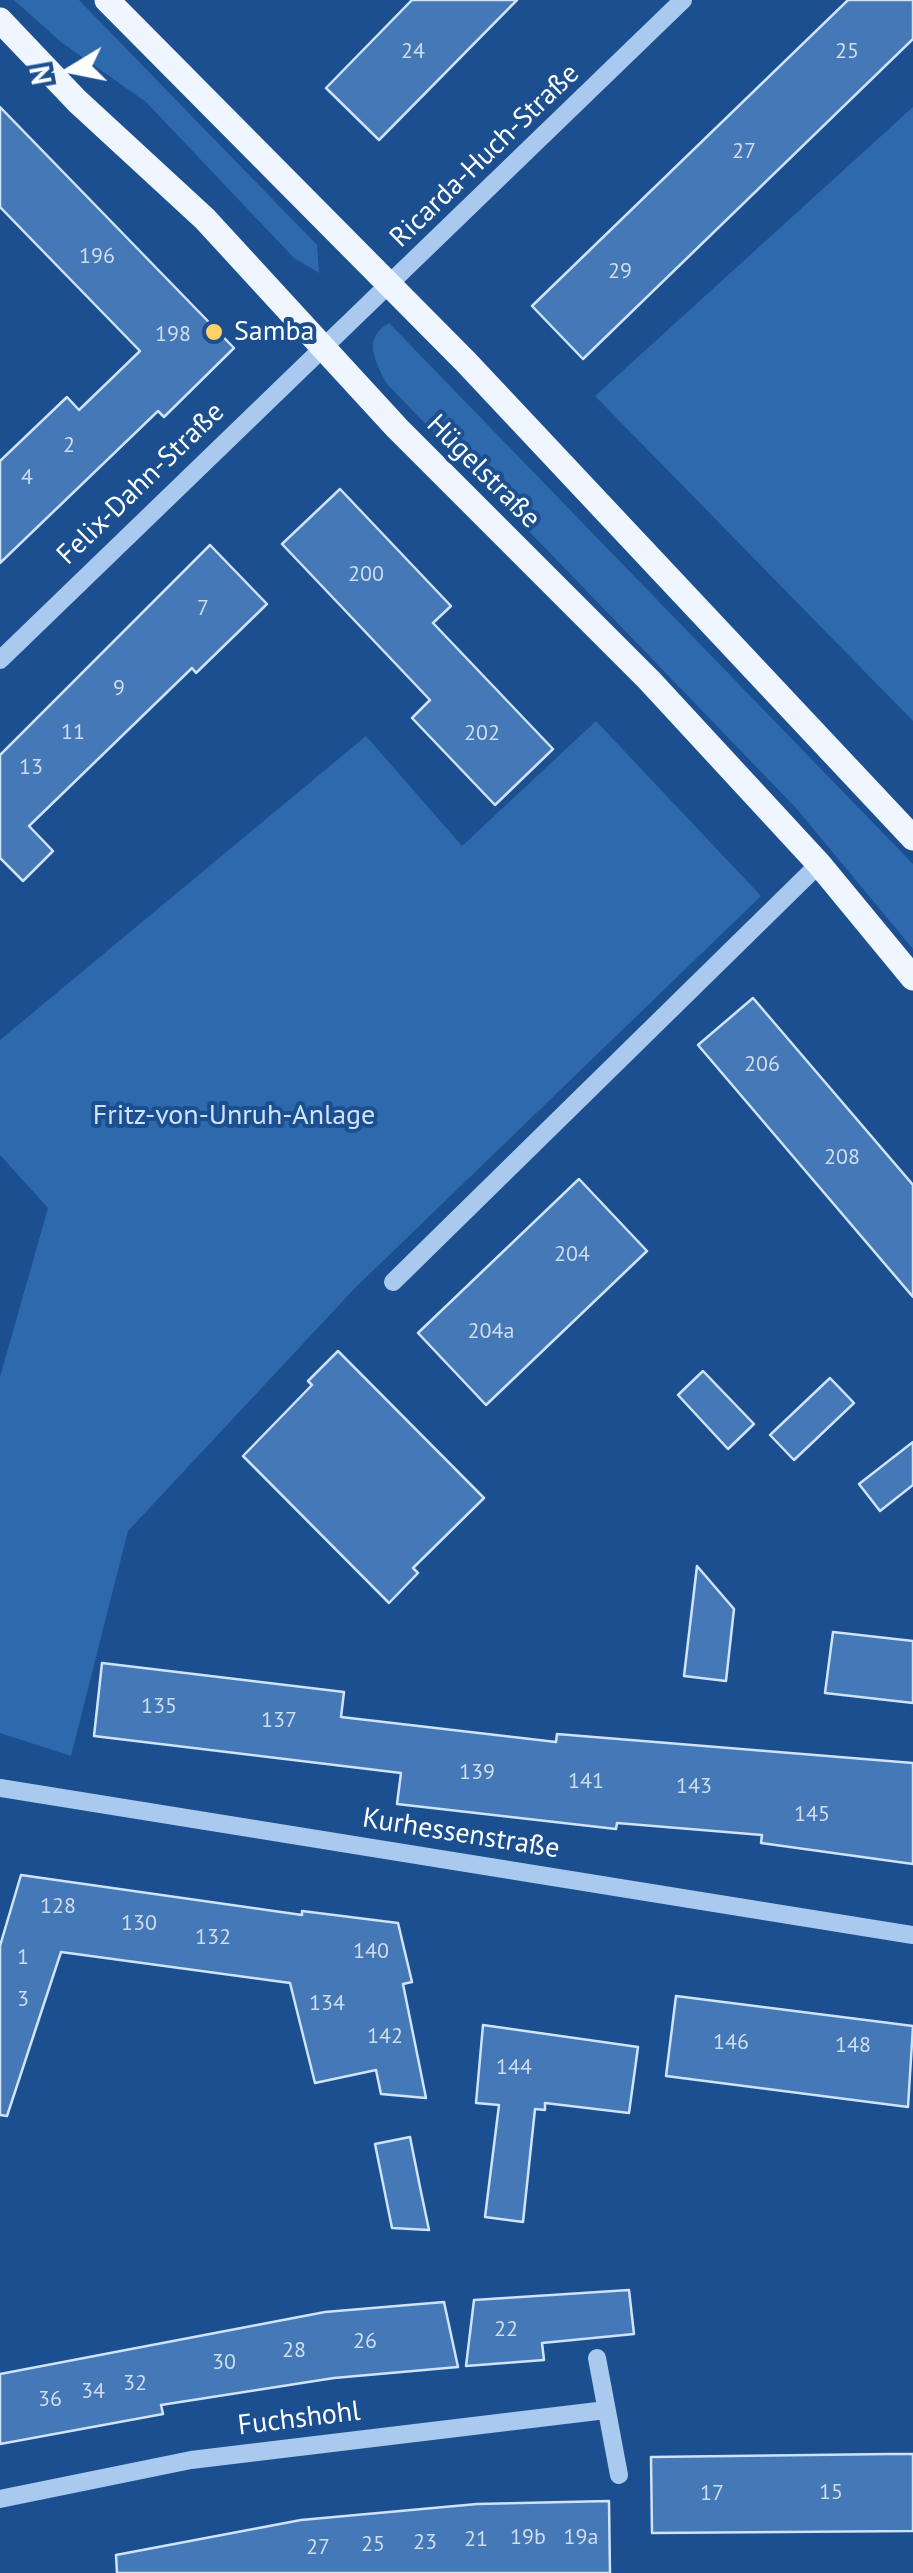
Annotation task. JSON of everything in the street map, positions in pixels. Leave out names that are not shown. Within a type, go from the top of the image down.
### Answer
[{"type":"main road","points":[[107,0],[390,286],[913,838]]},
{"type":"main road","name":"Hügelstraße","points":[[0,20],[77,102],[204,219],[322,348],[649,680],[818,864],[913,978]]},
{"type":"street","name":"Ricarda-Huch-Straße","points":[[322,348],[683,0]]},
{"type":"street","name":"Felix-Dahn-Straße","points":[[0,660],[322,348]]},
{"type":"street","points":[[392,1282],[818,864]]},
{"type":"street","name":"Kurhessenstraße","points":[[0,1788],[913,1935]]},
{"type":"street","points":[[597,2358],[619,2474]]},
{"type":"street","name":"Fuchshohl","points":[[0,2499],[192,2460],[606,2410]]},
{"type":"green space","points":[[14,0],[79,0],[317,245],[319,273],[294,258],[146,102],[61,42]]},
{"type":"green space","points":[[913,107],[913,721],[595,396]]},
{"type":"green space","points":[[389,323],[913,864],[913,949],[796,808],[387,384],[375,359],[373,343]]},
{"type":"green space","name":"Fritz-von-Unruh-Anlage","points":[[596,721],[761,896],[355,1288],[128,1531],[71,1756],[0,1733],[0,1377],[48,1208],[0,1155],[0,1040],[366,736],[462,846]]},
{"type":"building","points":[[412,0],[517,0],[379,140],[326,88]]},
{"type":"building","points":[[848,0],[913,0],[913,39],[583,359],[532,306]]},
{"type":"building","points":[[0,107],[234,348],[164,417],[158,411],[0,563],[0,461],[67,397],[79,410],[140,351],[0,207]]},
{"type":"building","points":[[340,489],[451,606],[433,623],[553,749],[495,805],[412,718],[430,700],[282,544]]},
{"type":"building","points":[[210,545],[267,604],[196,673],[192,668],[29,826],[53,851],[23,881],[0,858],[0,755]]},
{"type":"building","points":[[753,998],[913,1185],[913,1297],[698,1045]]},
{"type":"building","points":[[579,1179],[647,1251],[486,1405],[418,1333]]},
{"type":"building","points":[[338,1351],[484,1498],[413,1568],[418,1573],[389,1603],[243,1456],[312,1385],[308,1381]]},
{"type":"building","points":[[703,1371],[754,1424],[728,1449],[678,1395]]},
{"type":"building","points":[[830,1378],[854,1403],[794,1460],[770,1435]]},
{"type":"building","points":[[913,1442],[913,1485],[880,1511],[859,1484]]},
{"type":"building","points":[[697,1566],[734,1609],[726,1681],[684,1676]]},
{"type":"building","points":[[833,1632],[913,1641],[913,1703],[825,1693]]},
{"type":"building","points":[[102,1663],[344,1692],[341,1717],[556,1742],[557,1734],[913,1763],[913,1864],[761,1843],[762,1835],[617,1823],[616,1829],[397,1804],[401,1773],[94,1736]]},
{"type":"building","points":[[21,1875],[302,1915],[302,1911],[398,1923],[412,1982],[403,1984],[426,2098],[381,2094],[376,2070],[315,2083],[290,1983],[61,1952],[7,2116],[0,2115],[0,1946]]},
{"type":"building","points":[[676,1996],[913,2026],[908,2107],[666,2076]]},
{"type":"building","points":[[483,2025],[638,2047],[629,2113],[545,2103],[545,2110],[535,2109],[523,2222],[485,2217],[499,2105],[476,2103]]},
{"type":"building","points":[[410,2137],[429,2230],[392,2228],[375,2144]]},
{"type":"building","points":[[629,2290],[634,2334],[542,2343],[544,2360],[466,2366],[474,2300]]},
{"type":"building","points":[[444,2302],[458,2367],[334,2378],[161,2405],[163,2414],[0,2444],[0,2374],[325,2312]]},
{"type":"building","points":[[913,2454],[913,2531],[652,2533],[651,2457]]},
{"type":"building","points":[[609,2501],[610,2573],[117,2573],[116,2555],[301,2520],[477,2504]]},
{"type":"place","name":"Samba","points":[[214,332]]}]
